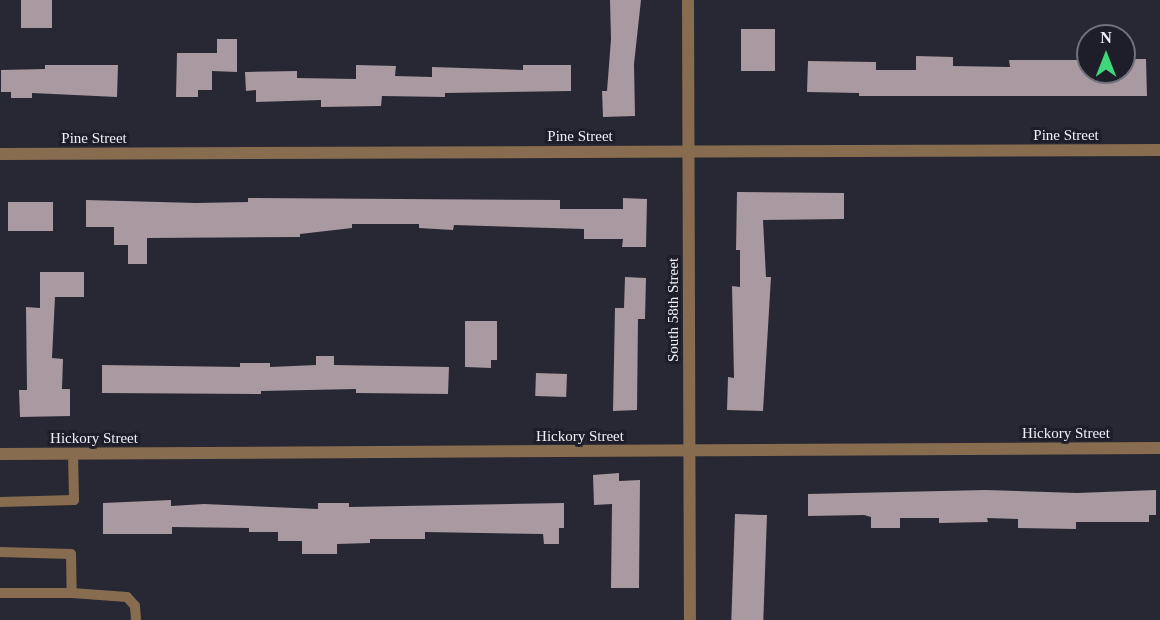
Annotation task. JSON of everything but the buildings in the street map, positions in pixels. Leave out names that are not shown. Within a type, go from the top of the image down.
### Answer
[{"type":"street","name":"South 58th Street","points":[[688,0],[690,620]]},
{"type":"street","name":"Pine Street","points":[[0,154],[1160,150]]},
{"type":"street","name":"Hickory Street","points":[[0,454],[1160,448]]},
{"type":"lane","points":[[0,502],[74,500],[73,454]]},
{"type":"lane","points":[[0,552],[71,554],[72,593]]},
{"type":"lane","points":[[0,593],[72,593],[127,597],[135,606],[136,620]]}]
